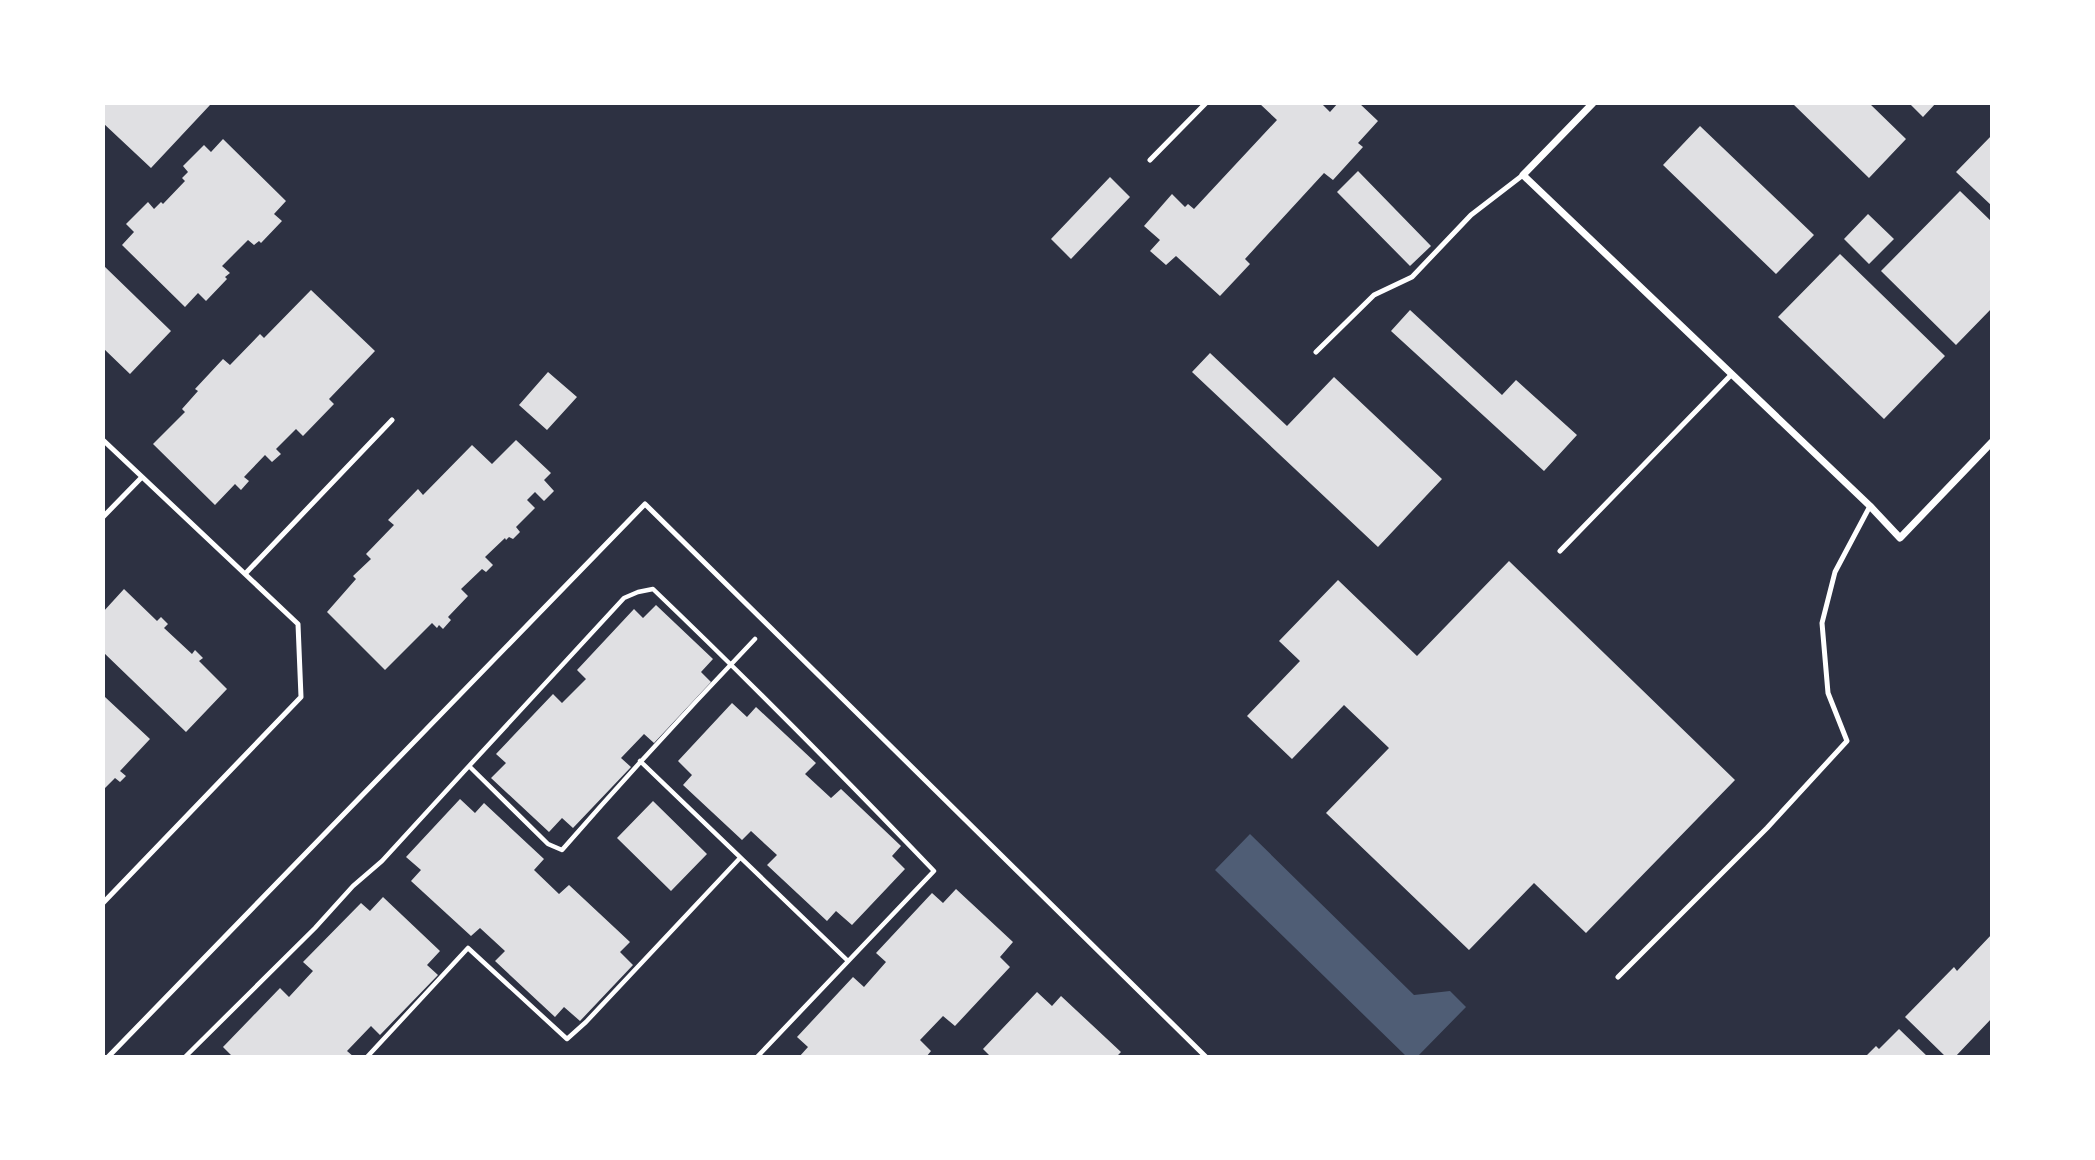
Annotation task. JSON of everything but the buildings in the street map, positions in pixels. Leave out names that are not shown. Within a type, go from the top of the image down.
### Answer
[{"type":"street","points":[[1593,103],[1523,175],[1870,506],[1900,538],[1992,442]]},
{"type":"lane","points":[[1150,160],[1206,103]]},
{"type":"lane","points":[[1316,352],[1374,295],[1412,277],[1471,215],[1523,175]]},
{"type":"lane","points":[[1560,551],[1731,375]]},
{"type":"lane","points":[[245,574],[392,420]]},
{"type":"lane","points":[[103,440],[298,624],[301,696],[103,903]]},
{"type":"lane","points":[[103,517],[142,477]]},
{"type":"lane","points":[[108,1057],[645,504],[1206,1057]]},
{"type":"lane","points":[[1618,977],[1767,828],[1847,741],[1828,693],[1822,623],[1835,572],[1870,506]]},
{"type":"path","points":[[185,1057],[315,928],[353,886],[382,861],[624,598],[653,589],[731,664],[934,871],[757,1057]]},
{"type":"path","points":[[469,766],[548,844],[562,850],[640,761],[768,625]]},
{"type":"path","points":[[640,761],[848,961]]},
{"type":"path","points":[[367,1057],[468,948],[567,1039],[740,858]]},
{"type":"water","points":[[1250,834],[1414,995],[1450,991],[1466,1007],[1417,1057],[1407,1057],[1215,870]]}]
